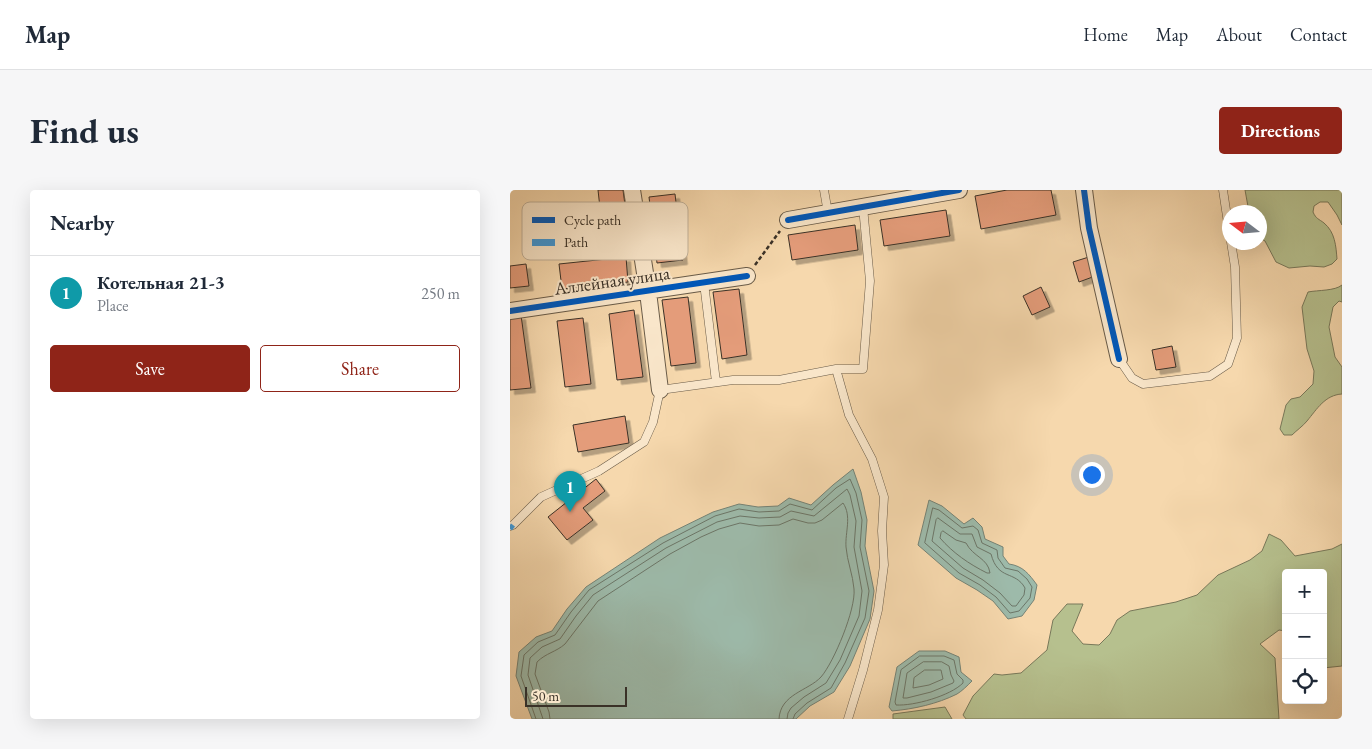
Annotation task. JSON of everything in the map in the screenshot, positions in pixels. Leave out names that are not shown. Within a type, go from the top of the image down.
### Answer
[{"type":"street","points":[[788,220],[959,190]]},
{"type":"street","points":[[1084,190],[1089,228],[1119,359]]},
{"type":"street","points":[[643,260],[660,390]]},
{"type":"street","name":"Аллейная улица","points":[[510,311],[747,276]]},
{"type":"lane","points":[[824,190],[828,213]]},
{"type":"lane","points":[[1224,190],[1226,205]]},
{"type":"lane","points":[[510,526],[542,497],[599,471],[644,442],[653,422],[660,390],[733,380],[779,380],[836,369],[863,369],[870,281],[862,207]]},
{"type":"lane","points":[[1119,359],[1132,378],[1143,384],[1210,376],[1228,364],[1237,338],[1235,267],[1232,250]]},
{"type":"lane","points":[[704,283],[716,382]]},
{"type":"lane","points":[[836,369],[849,415],[872,459],[884,497],[882,531],[884,564],[878,610],[848,719]]},
{"type":"path","points":[[747,276],[788,220]]},
{"type":"green space","points":[[1245,190],[1342,190],[1342,225],[1328,202],[1320,202],[1314,206],[1313,212],[1316,218],[1331,231],[1337,259],[1332,264],[1324,267],[1289,268],[1276,262],[1267,245],[1267,205],[1248,205]]},
{"type":"green space","points":[[1342,285],[1342,302],[1339,301],[1333,307],[1329,327],[1335,357],[1342,367],[1342,394],[1326,400],[1292,435],[1284,435],[1280,429],[1286,405],[1291,399],[1300,397],[1313,384],[1314,371],[1307,349],[1302,307],[1308,292],[1331,289]]},
{"type":"green space","points":[[1269,534],[1281,540],[1295,556],[1332,549],[1342,544],[1342,666],[1327,668],[1327,569],[1282,569],[1282,630],[1279,630],[1260,644],[1275,658],[1279,719],[966,719],[963,715],[973,696],[994,674],[1021,673],[1047,650],[1053,620],[1067,604],[1083,604],[1072,631],[1083,644],[1099,645],[1110,634],[1117,620],[1130,611],[1176,602],[1197,595],[1218,575],[1250,560],[1262,551]]},
{"type":"green space","points":[[945,707],[952,719],[893,719],[893,714]]},
{"type":"water","points":[[853,469],[861,492],[867,520],[865,546],[874,591],[870,619],[850,666],[834,692],[810,706],[796,719],[532,719],[516,676],[519,652],[536,637],[552,631],[567,609],[586,587],[660,538],[713,512],[739,504],[758,507],[778,506],[789,498],[811,505]]},
{"type":"water","points":[[929,500],[942,506],[964,524],[973,518],[982,527],[985,539],[1003,547],[1003,556],[1009,564],[1022,569],[1031,577],[1037,585],[1034,600],[1022,616],[1008,619],[993,601],[956,578],[918,545]]},
{"type":"water","points":[[919,651],[945,651],[959,657],[961,672],[972,681],[957,694],[942,701],[892,711],[889,707],[897,667]]},
{"type":"building","points":[[598,190],[623,190],[625,202],[599,202]]},
{"type":"building","points":[[1007,190],[1051,190],[1056,215],[981,229],[975,196]]},
{"type":"building","points":[[675,194],[676,202],[650,202],[649,197]]},
{"type":"building","points":[[946,210],[950,236],[884,246],[880,220]]},
{"type":"building","points":[[855,225],[858,250],[792,260],[788,235]]},
{"type":"building","points":[[1092,256],[1098,275],[1079,282],[1073,262]]},
{"type":"building","points":[[597,260],[626,260],[628,282],[562,289],[559,264]]},
{"type":"building","points":[[657,260],[683,260],[657,263]]},
{"type":"building","points":[[526,264],[529,286],[510,288],[510,266]]},
{"type":"building","points":[[1041,287],[1050,307],[1032,315],[1023,296]]},
{"type":"building","points":[[739,289],[747,355],[722,359],[713,292]]},
{"type":"building","points":[[688,297],[696,363],[671,366],[662,300]]},
{"type":"building","points":[[634,310],[643,377],[617,380],[609,314]]},
{"type":"building","points":[[521,315],[531,388],[510,390],[510,316]]},
{"type":"building","points":[[583,318],[591,384],[565,387],[557,321]]},
{"type":"building","points":[[1172,346],[1176,367],[1156,370],[1152,350]]},
{"type":"building","points":[[625,416],[629,443],[578,452],[573,425]]},
{"type":"building","points":[[596,479],[605,491],[583,508],[593,520],[567,540],[548,517]]},
{"type":"marked path","points":[[510,529],[513,525]]},
{"type":"cycle path","points":[[788,220],[959,190]]},
{"type":"cycle path","points":[[1084,190],[1089,228],[1119,359]]},
{"type":"cycle path","points":[[510,311],[747,276]]},
{"type":"place","name":"Котельная 21-3","points":[[570,512]]}]
